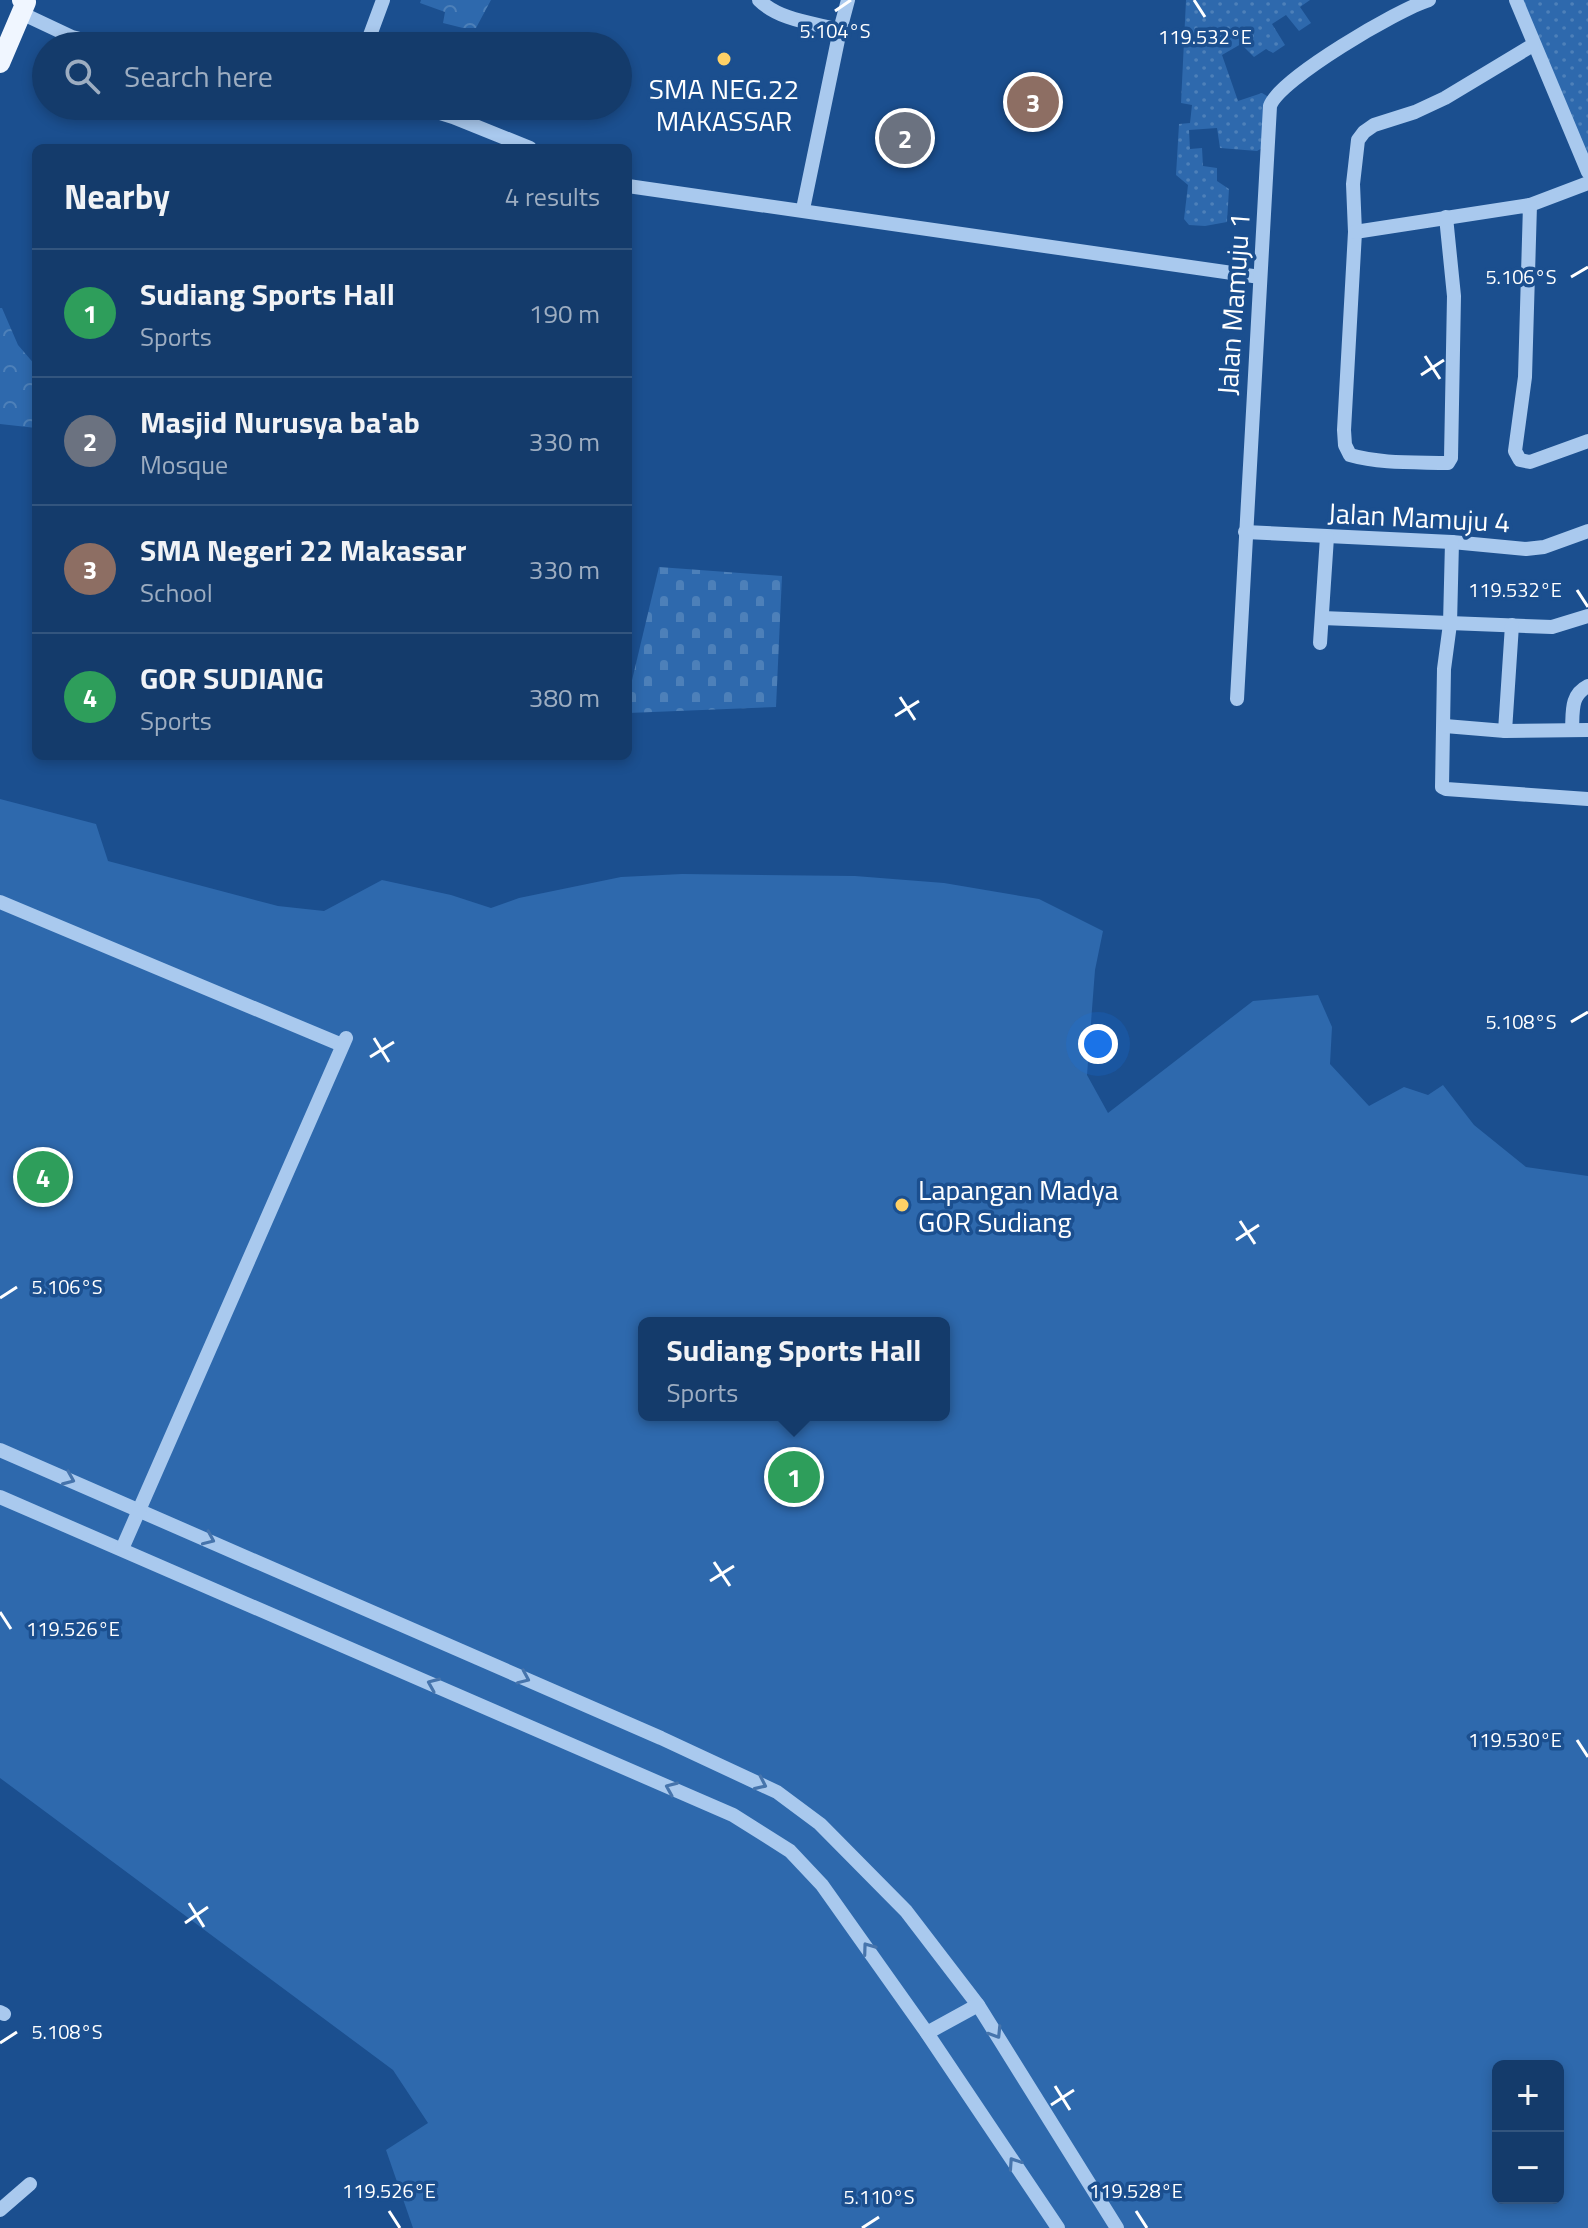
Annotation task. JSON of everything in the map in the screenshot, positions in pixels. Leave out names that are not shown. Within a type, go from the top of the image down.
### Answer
[{"type":"main road","points":[[0,63],[17,12]]},
{"type":"street","points":[[371,32],[383,0]]},
{"type":"street","points":[[759,0],[768,9],[786,16],[840,30]]},
{"type":"street","points":[[803,209],[848,0]]},
{"type":"street","name":"Jalan Mamuju 1","points":[[1237,699],[1272,99],[1300,76],[1383,21],[1405,8],[1429,0]]},
{"type":"street","points":[[1516,0],[1588,172]]},
{"type":"street","points":[[17,12],[61,32]]},
{"type":"street","points":[[1446,217],[1454,296],[1451,458],[1448,463],[1367,460],[1350,455],[1345,445],[1355,232],[1353,184],[1358,140],[1374,125],[1415,112],[1445,98],[1533,45]]},
{"type":"street","points":[[460,120],[520,144]]},
{"type":"street","points":[[1355,232],[1530,205],[1588,183]]},
{"type":"street","points":[[632,187],[1260,277]]},
{"type":"street","points":[[1530,205],[1525,377],[1515,451],[1520,460],[1530,462],[1588,441]]},
{"type":"street","name":"Jalan Mamuju 4","points":[[1245,532],[1536,548],[1588,531]]},
{"type":"street","points":[[1320,643],[1327,537]]},
{"type":"street","points":[[1452,542],[1441,783],[1444,788],[1588,799]]},
{"type":"street","points":[[1322,618],[1552,627],[1588,616]]},
{"type":"street","points":[[1505,731],[1512,625]]},
{"type":"street","points":[[1572,730],[1574,700],[1577,693],[1588,686]]},
{"type":"street","points":[[1445,726],[1505,731],[1588,730]]},
{"type":"street","points":[[0,902],[344,1042],[137,1508],[122,1549]]},
{"type":"street","points":[[0,1450],[661,1738],[777,1792],[820,1824],[906,1911],[978,2005],[1117,2228]]},
{"type":"street","points":[[0,1497],[733,1815],[790,1851],[822,1885],[927,2033],[1058,2228]]},
{"type":"street","points":[[927,2033],[978,2005]]},
{"type":"street","points":[[0,2210],[30,2184]]},
{"type":"green space","points":[[421,0],[491,0],[476,28],[463,28],[443,23],[445,12],[420,3]]},
{"type":"green space","points":[[1186,0],[1310,0],[1300,7],[1311,23],[1299,31],[1286,15],[1272,24],[1285,45],[1273,53],[1266,49],[1254,57],[1241,44],[1222,55],[1238,101],[1262,93],[1272,99],[1269,144],[1257,151],[1220,148],[1217,128],[1189,130],[1190,149],[1202,148],[1203,166],[1217,168],[1217,181],[1229,189],[1227,222],[1205,226],[1189,225],[1184,219],[1188,185],[1176,175],[1179,124],[1190,123],[1192,105],[1181,103]]},
{"type":"green space","points":[[1516,0],[1588,0],[1588,172]]},
{"type":"green space","points":[[2,308],[18,345],[32,361],[32,428],[0,424]]},
{"type":"green space","points":[[659,567],[782,576],[776,707],[632,713],[632,680]]},
{"type":"green space","points":[[0,799],[96,824],[108,861],[278,906],[324,911],[382,880],[451,895],[491,908],[519,898],[621,877],[682,874],[855,876],[944,883],[1039,899],[1103,931],[1095,970],[1087,1075],[1108,1113],[1253,1001],[1318,995],[1332,1027],[1330,1064],[1369,1106],[1404,1087],[1428,1095],[1443,1085],[1474,1125],[1526,1167],[1588,1176],[1588,2228],[413,2228],[386,2150],[428,2123],[393,2070],[0,1778]]},
{"type":"place","name":"SMA NEG.22 MAKASSAR","points":[[724,59]]},
{"type":"place","name":"SMA Negeri 22 Makassar","points":[[1033,102]]},
{"type":"place","name":"Masjid Nurusya ba'ab","points":[[905,138]]},
{"type":"place","name":"GOR SUDIANG","points":[[43,1177]]},
{"type":"place","name":"Lapangan Madya GOR Sudiang","points":[[902,1205]]},
{"type":"place","name":"Sudiang Sports Hall","points":[[794,1477]]}]
